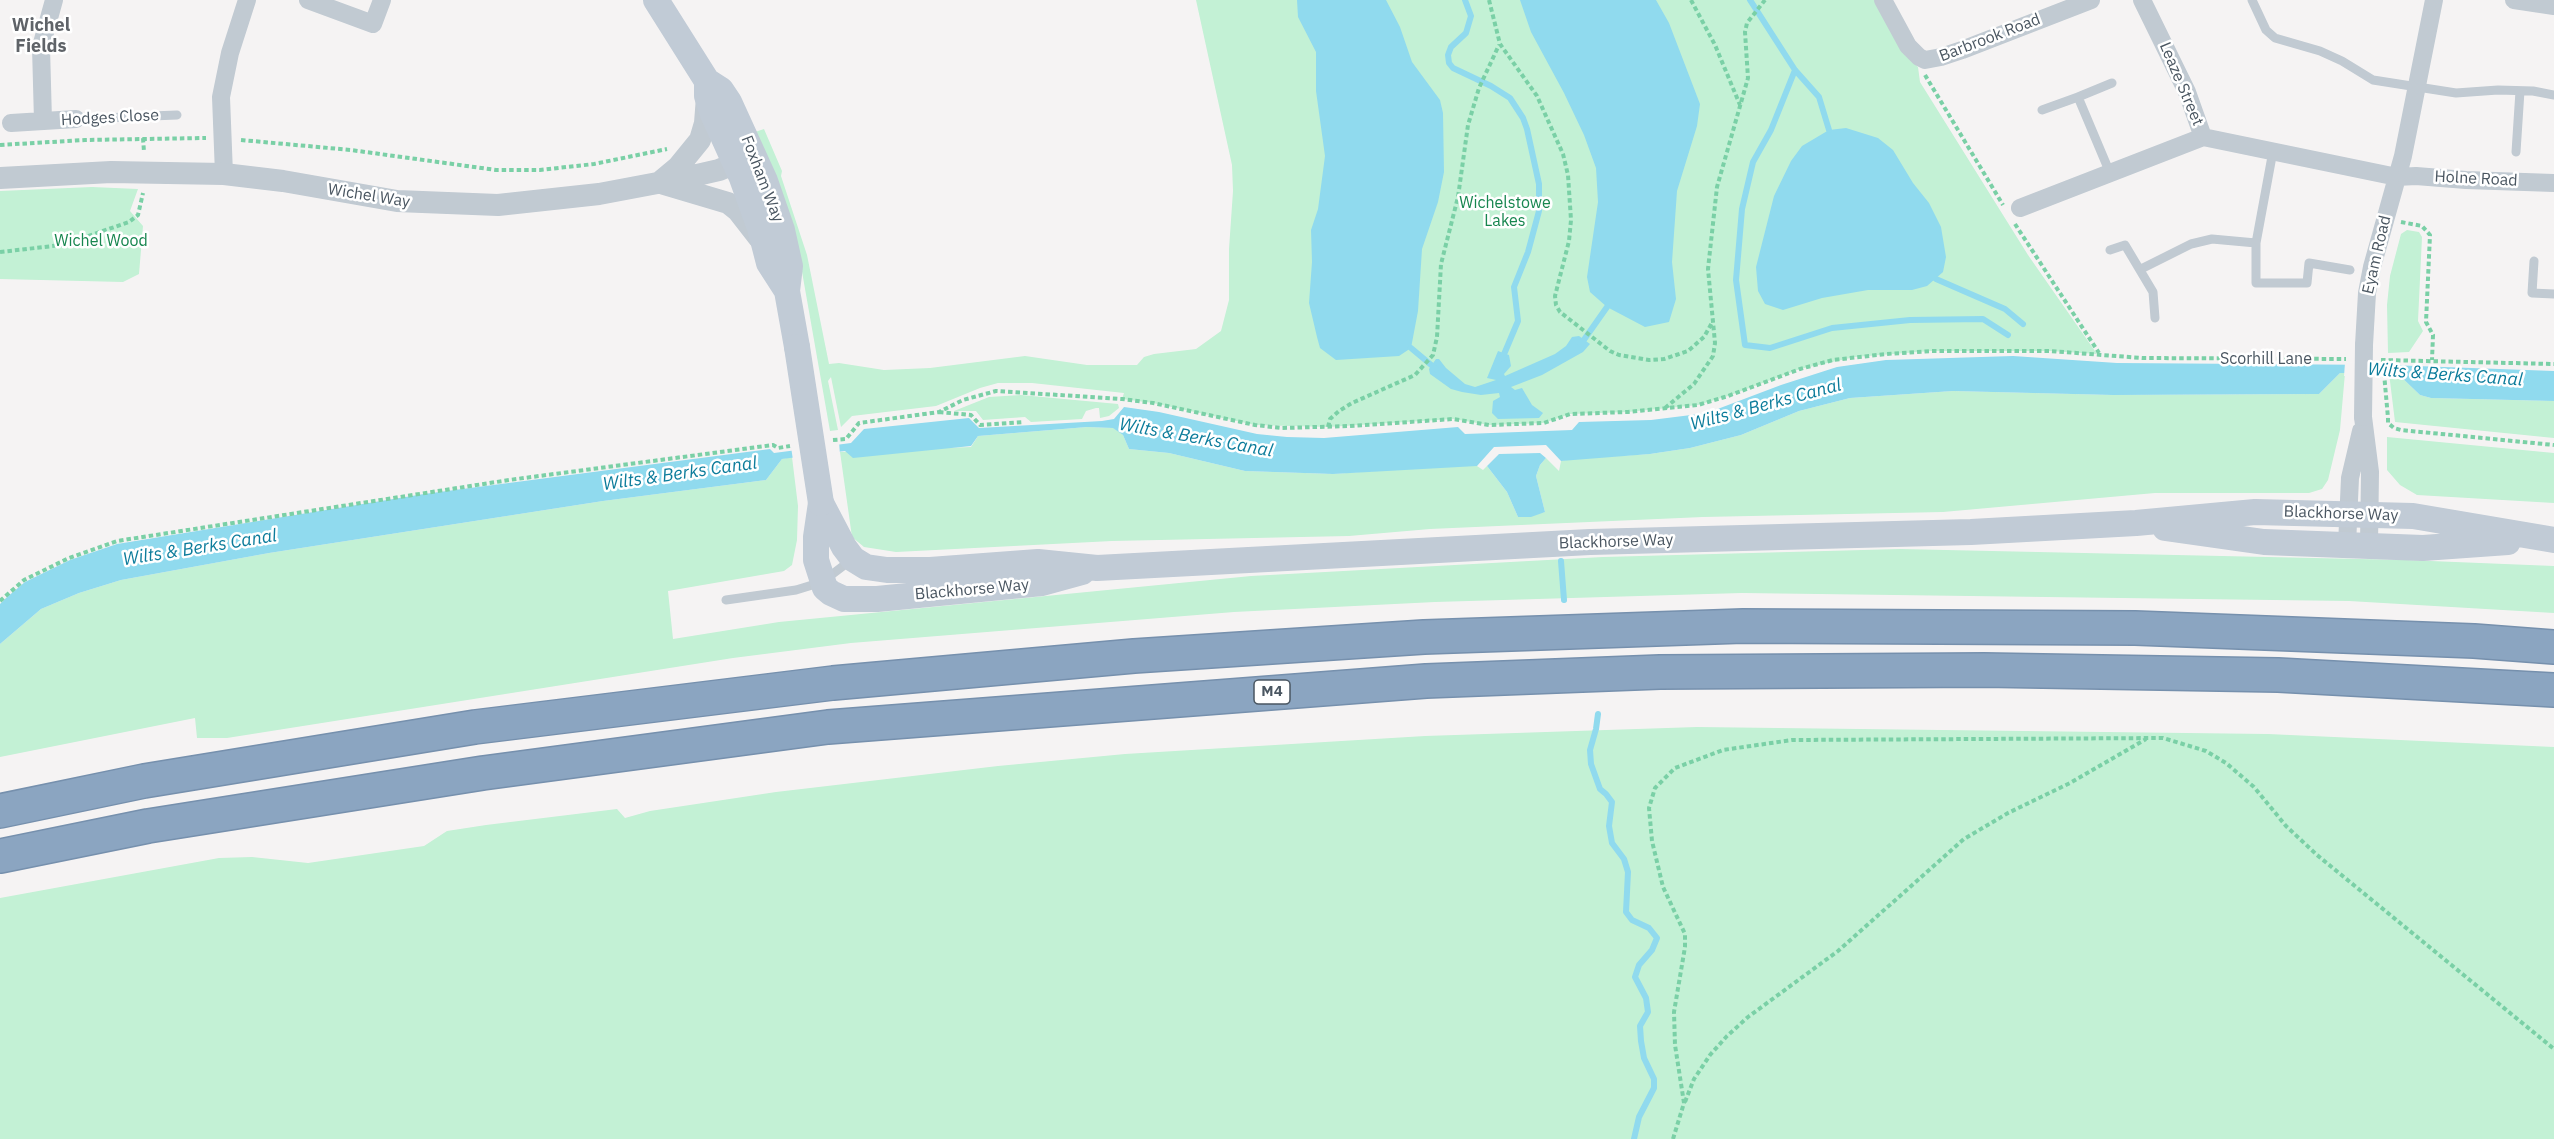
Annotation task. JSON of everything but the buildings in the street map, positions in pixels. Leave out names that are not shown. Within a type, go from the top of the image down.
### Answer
[{"type":"highway","points":[[0,811],[144,782],[475,727],[832,683],[1134,656],[1424,637],[1743,626],[2135,628],[2439,639],[2554,647]]},
{"type":"highway","name":"M4","points":[[0,856],[148,826],[483,773],[828,727],[1426,681],[1660,672],[1984,670],[2278,675],[2554,690]]},
{"type":"main road","name":"Foxham Way","points":[[656,0],[707,88],[721,90],[729,102],[769,263],[787,291]]},
{"type":"main road","name":"Foxham Way","points":[[745,159],[785,240],[790,266],[787,291],[821,503],[816,537],[816,560],[822,582]]},
{"type":"main road","name":"Foxham Way","points":[[821,503],[844,547],[863,564]]},
{"type":"main road","name":"Blackhorse Way","points":[[863,564],[930,570],[1038,562],[1097,568],[1579,543],[1979,532],[2136,523],[2230,512],[2359,514],[2425,518],[2549,540]]},
{"type":"main road","name":"Blackhorse Way","points":[[2136,523],[2247,541],[2423,548],[2549,540]]},
{"type":"main road","name":"Blackhorse Way","points":[[822,582],[831,593],[844,599],[877,599],[1042,583],[1097,568]]},
{"type":"street","name":"Hodges Close","points":[[43,121],[41,47],[54,0]]},
{"type":"street","points":[[224,174],[221,97],[230,53],[248,0]]},
{"type":"street","points":[[308,0],[373,24],[382,0]]},
{"type":"street","name":"Barbrook Road","points":[[1883,0],[1908,46],[1925,60],[1962,50],[2091,0]]},
{"type":"street","name":"Leaze Street","points":[[2142,0],[2187,92],[2203,137],[2397,177]]},
{"type":"street","name":"Eyam Road","points":[[2358,545],[2359,514],[2350,478],[2363,422],[2369,352],[2367,293],[2397,177],[2434,0]]},
{"type":"street","points":[[2514,0],[2554,6]]},
{"type":"street","points":[[659,183],[678,167],[700,140],[705,123],[707,88]]},
{"type":"street","name":"Hodges Close","points":[[5,123],[75,119]]},
{"type":"street","points":[[2020,208],[2203,137]]},
{"type":"street","name":"Wichel Way","points":[[0,178],[146,172],[224,174],[283,181],[397,201],[459,206],[554,200],[659,183],[719,170],[745,159]]},
{"type":"street","name":"Holne Road","points":[[2397,177],[2554,183]]},
{"type":"street","points":[[659,183],[728,203],[738,211],[764,244]]},
{"type":"lane","points":[[2252,0],[2266,30],[2275,38],[2320,51],[2352,66],[2373,80],[2456,93],[2520,91],[2554,96]]},
{"type":"lane","points":[[2043,110],[2112,83]]},
{"type":"lane","points":[[2516,152],[2520,91]]},
{"type":"lane","points":[[2078,97],[2110,173]]},
{"type":"lane","name":"Hodges Close","points":[[75,119],[177,115]]},
{"type":"lane","points":[[2273,151],[2256,243],[2256,283],[2307,283],[2309,263],[2350,270]]},
{"type":"lane","points":[[2141,269],[2191,244],[2212,239],[2256,243]]},
{"type":"lane","points":[[2110,250],[2125,245],[2141,269],[2153,292],[2155,318]]},
{"type":"lane","points":[[2534,261],[2532,293],[2554,294]]},
{"type":"lane","points":[[726,600],[796,590],[822,582],[863,564]]},
{"type":"path","points":[[1489,0],[1500,44],[1537,96],[1563,154],[1568,175],[1571,220],[1569,241],[1555,296],[1556,305],[1565,318],[1595,341],[1619,355],[1649,360],[1664,359],[1688,351],[1704,337],[1713,321]]},
{"type":"path","points":[[1691,0],[1708,30],[1740,106]]},
{"type":"path","points":[[1664,409],[1695,384],[1713,356],[1715,343],[1708,269],[1717,187],[1748,78],[1745,32],[1753,14],[1764,1]]},
{"type":"path","points":[[1328,427],[1330,419],[1352,403],[1398,384],[1423,368],[1432,355],[1437,337],[1441,264],[1458,197],[1468,125],[1479,88],[1500,44]]},
{"type":"path","points":[[0,145],[143,138],[224,139],[351,150],[496,170],[540,170],[594,164],[675,146]]},
{"type":"path","points":[[0,252],[62,245],[129,222],[138,215],[141,209],[146,172]]},
{"type":"path","points":[[2398,222],[2422,226],[2430,234],[2426,322],[2433,335],[2432,360]]},
{"type":"path","name":"Scorhill Lane","points":[[939,412],[978,395],[996,391],[1014,391],[1083,395],[1153,403],[1254,425],[1282,428],[1453,418],[1489,425],[1544,423],[1570,414],[1664,409],[1714,401],[1800,369],[1855,357],[1931,351],[2050,351],[2142,358],[2351,359]]},
{"type":"path","points":[[2369,352],[2432,360],[2554,364]]},
{"type":"path","points":[[2382,356],[2388,423],[2394,428],[2554,446]]},
{"type":"path","points":[[824,442],[846,439],[858,423],[939,412],[971,415],[980,425],[1024,422]]},
{"type":"path","points":[[0,601],[24,580],[69,558],[117,541],[509,480],[773,445],[778,448],[801,445]]},
{"type":"path","points":[[1673,1139],[1694,1078],[1710,1055],[1748,1017],[1838,951],[1964,839],[2008,813],[2070,783],[2146,738]]},
{"type":"path","points":[[1684,1103],[1675,1045],[1674,1012],[1685,947],[1685,934],[1663,887],[1652,841],[1649,808],[1655,788],[1675,768],[1723,750],[1792,740],[2163,738],[2206,751],[2226,763],[2254,787],[2286,826],[2317,855],[2554,1049]]},
{"type":"green space","name":"Wichelstowe Lakes","points":[[1196,0],[1875,0],[1905,55],[1918,67],[1920,82],[2028,255],[2097,354],[2050,351],[1931,351],[1855,357],[1800,369],[1698,405],[1628,412],[1570,414],[1544,423],[1489,425],[1453,419],[1328,427],[1255,425],[1153,403],[1122,399],[1124,393],[1032,383],[998,383],[936,406],[852,416],[841,427],[831,377],[828,381],[838,430],[830,431],[801,266],[755,132],[764,129],[782,171],[781,176],[807,255],[829,364],[839,363],[884,370],[930,368],[1025,356],[1087,365],[1137,365],[1144,357],[1154,354],[1196,349],[1221,331],[1229,300],[1229,249],[1233,191],[1232,165]]},
{"type":"green space","name":"Wichel Wood","points":[[92,187],[138,189],[130,211],[143,226],[139,274],[123,282],[0,279],[0,191]]},
{"type":"green space","points":[[2407,230],[2419,232],[2422,237],[2418,321],[2423,331],[2409,352],[2388,353],[2387,305],[2390,276],[2401,234]]},
{"type":"green space","points":[[2340,373],[2345,373],[2340,430],[2328,480],[2322,489],[2309,493],[2155,493],[1943,512],[1703,517],[1430,529],[1349,536],[1112,541],[896,552],[864,547],[852,537],[840,452],[971,447],[978,436],[1087,427],[1114,428],[1123,435],[1129,449],[1169,453],[1245,471],[1333,474],[1444,466],[1477,466],[1483,470],[1487,466],[1507,492],[1518,517],[1545,512],[1536,476],[1540,465],[1546,458],[1559,471],[1561,461],[1571,459],[1650,454],[1690,448],[1741,435],[1799,411],[1850,398],[1953,391],[2113,395],[2319,394]]},
{"type":"green space","points":[[2389,373],[2397,373],[2420,395],[2431,398],[2554,401],[2554,438],[2395,422]]},
{"type":"green space","points":[[1021,395],[1118,404],[1119,408],[1109,416],[1100,418],[1099,408],[1096,408],[1086,411],[1082,419],[1031,422],[1025,417],[983,420],[976,411],[954,411],[989,397]]},
{"type":"green space","points":[[2387,437],[2554,453],[2554,503],[2417,495],[2400,485],[2387,470]]},
{"type":"green space","points":[[792,457],[798,506],[797,540],[792,565],[784,571],[668,591],[673,639],[779,622],[1251,576],[1603,557],[1900,549],[2406,560],[2554,566],[2554,613],[2349,601],[1742,593],[1435,602],[1234,612],[851,643],[733,658],[227,738],[197,738],[195,718],[0,757],[0,644],[41,609],[79,593],[121,580],[269,553],[603,501],[766,480],[782,459]]},
{"type":"green space","points":[[1697,727],[2268,734],[2554,747],[2554,1139],[0,1139],[0,898],[219,858],[252,857],[308,863],[424,846],[447,831],[486,825],[617,809],[625,818],[650,811],[776,792],[998,766],[1125,754],[1425,736]]},
{"type":"water","points":[[1297,0],[1386,0],[1400,27],[1412,62],[1440,100],[1443,113],[1444,172],[1438,202],[1422,249],[1418,311],[1411,348],[1399,356],[1336,360],[1320,348],[1309,303],[1312,262],[1311,230],[1318,209],[1325,156],[1316,91],[1316,52],[1298,17]]},
{"type":"water","points":[[1520,0],[1656,0],[1669,23],[1700,104],[1697,126],[1677,191],[1672,262],[1676,299],[1669,322],[1645,327],[1607,307],[1590,292],[1587,277],[1598,202],[1596,168],[1584,135],[1564,93],[1531,32]]},
{"type":"water","points":[[1846,128],[1878,138],[1893,150],[1913,183],[1929,203],[1941,227],[1946,257],[1943,272],[1927,286],[1912,290],[1868,290],[1822,298],[1783,310],[1765,304],[1758,291],[1756,267],[1774,196],[1791,161],[1802,146],[1829,130]]},
{"type":"water","points":[[1579,336],[1590,344],[1583,352],[1542,375],[1511,387],[1515,390],[1522,388],[1532,405],[1543,413],[1539,418],[1498,419],[1492,413],[1493,401],[1500,397],[1499,393],[1481,395],[1451,389],[1430,374],[1429,369],[1436,359],[1439,359],[1465,384],[1475,387],[1496,380],[1487,378],[1498,351],[1509,355],[1511,366],[1504,374],[1505,376],[1555,354],[1566,346],[1572,337]]},
{"type":"water","name":"Wilts & Berks Canal","points":[[2013,356],[2117,363],[2389,365],[2554,371],[2554,401],[2431,398],[2420,395],[2397,373],[2340,373],[2319,394],[2113,395],[1953,391],[1850,398],[1799,411],[1741,435],[1690,448],[1650,454],[1561,461],[1546,445],[1494,447],[1477,466],[1333,474],[1245,471],[1169,453],[1129,449],[1123,435],[1113,428],[1087,427],[978,436],[971,446],[853,458],[845,451],[782,459],[766,480],[603,501],[269,553],[121,580],[79,593],[41,609],[0,644],[0,604],[6,598],[25,582],[70,560],[117,544],[424,494],[770,449],[774,453],[851,443],[864,429],[969,418],[979,428],[1102,421],[1114,419],[1124,407],[1159,412],[1257,434],[1287,437],[1324,438],[1458,427],[1465,434],[1572,430],[1579,422],[1651,420],[1707,413],[1837,367],[1886,360]]},
{"type":"water","points":[[1540,453],[1546,458],[1540,465],[1536,476],[1545,512],[1531,517],[1518,517],[1507,492],[1487,466],[1499,454]]},
{"type":"pier","points":[[2389,362],[2390,376],[2344,376],[2345,363]]},
{"type":"pier","points":[[839,441],[840,455],[793,460],[791,447]]},
{"type":"waterway","points":[[1465,0],[1471,16],[1466,33],[1451,47],[1448,55],[1449,63],[1453,68],[1510,98],[1527,129],[1539,184],[1539,211],[1528,252],[1514,287],[1518,321],[1502,359]]},
{"type":"waterway","points":[[1750,0],[1795,70],[1819,97],[1829,130]]},
{"type":"waterway","points":[[1795,70],[1771,130],[1753,162],[1742,209],[1736,280],[1745,345],[1770,348],[1832,328],[1910,320],[1983,319],[2008,335]]},
{"type":"waterway","points":[[1936,279],[2005,309],[2023,324]]},
{"type":"waterway","points":[[1581,344],[1607,307]]},
{"type":"waterway","points":[[1411,348],[1436,369]]},
{"type":"waterway","points":[[1561,561],[1564,600]]},
{"type":"waterway","points":[[1598,714],[1590,750],[1591,764],[1600,789],[1612,802],[1609,826],[1612,843],[1624,859],[1628,872],[1626,912],[1632,920],[1649,928],[1657,938],[1652,950],[1639,965],[1635,977],[1646,998],[1648,1012],[1640,1026],[1641,1041],[1644,1058],[1654,1079],[1654,1088],[1639,1117],[1634,1139]]},
{"type":"district","name":"Wichel Fields","points":[[41,36]]}]
